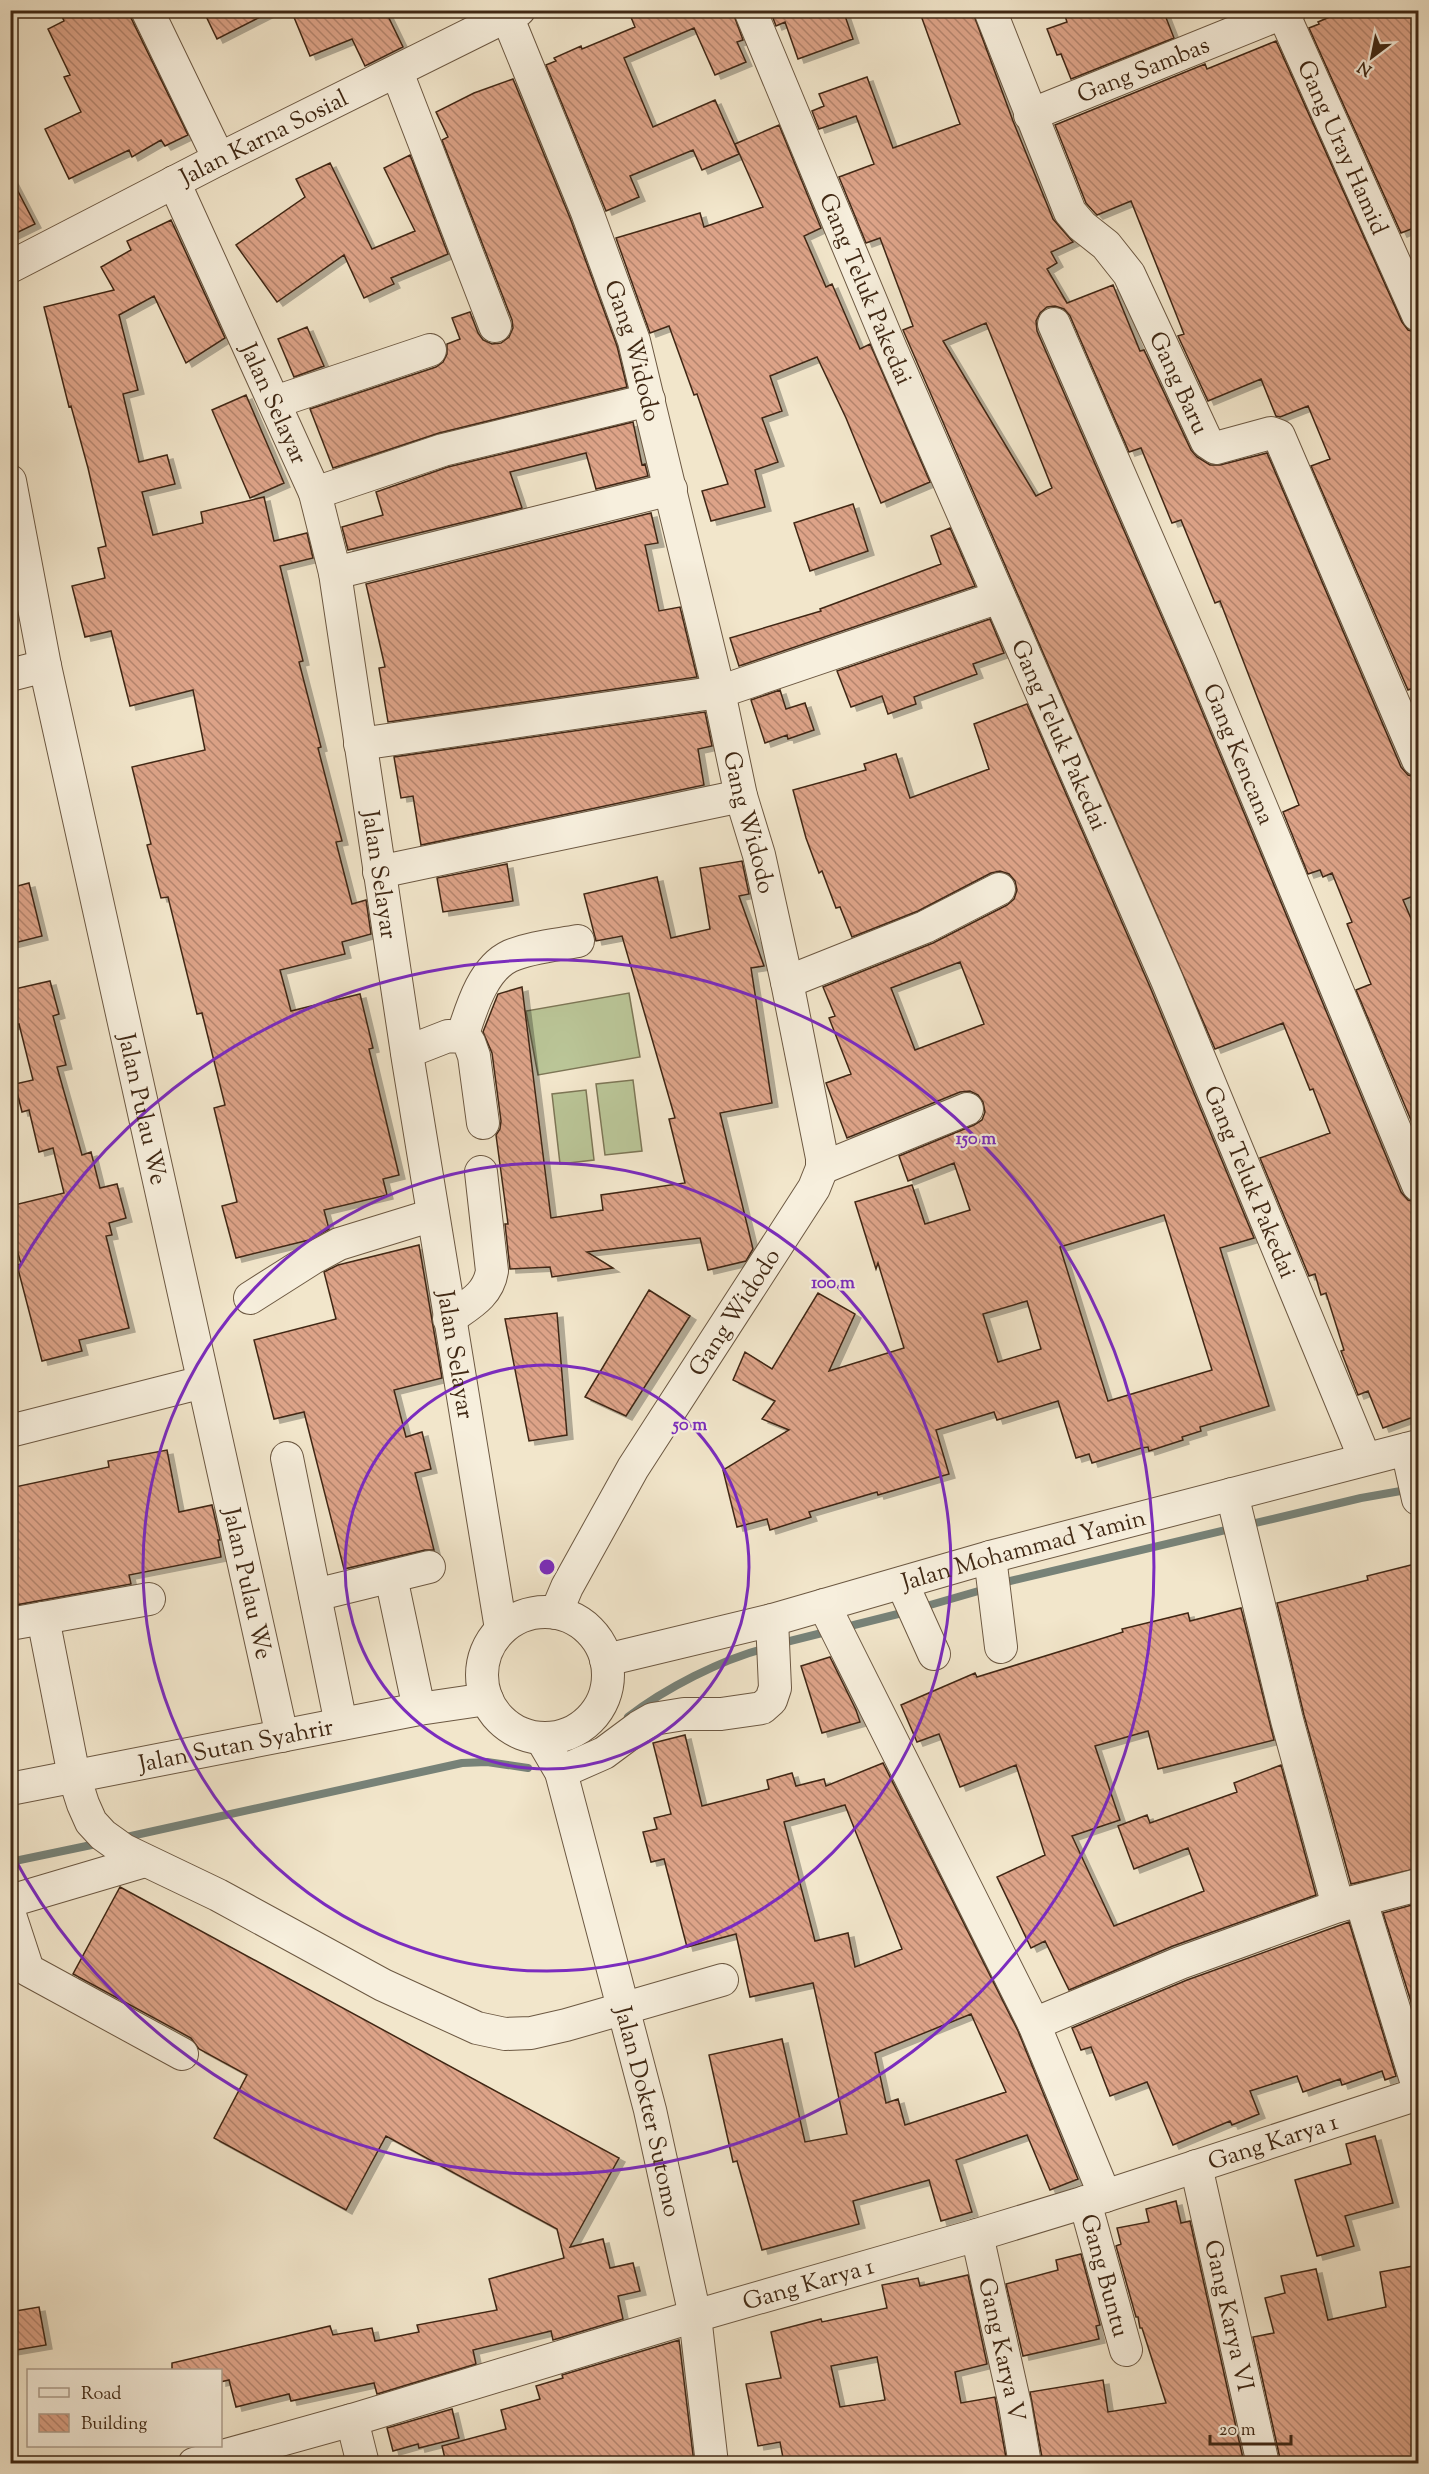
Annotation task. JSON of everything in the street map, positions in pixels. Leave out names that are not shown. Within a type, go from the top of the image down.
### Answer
[{"type":"street","points":[[147,10],[219,159]]},
{"type":"street","name":"Gang Teluk Pakedai","points":[[750,10],[891,349],[1167,980],[1365,1460]]},
{"type":"street","name":"Gang Baru","points":[[990,10],[1030,116],[1070,212],[1082,226],[1106,245],[1129,274],[1207,442],[1216,448],[1271,433],[1279,436],[1419,759]]},
{"type":"street","name":"Gang Sambas","points":[[1030,116],[1286,12]]},
{"type":"street","name":"Gang Uray Hamid","points":[[1286,12],[1419,315]]},
{"type":"street","name":"Jalan Karna Sosial","points":[[10,267],[219,159],[513,13]]},
{"type":"street","name":"Gang Widodo","points":[[513,13],[623,308],[649,400],[719,692],[741,796],[759,855],[820,1143],[822,1168],[814,1188],[633,1468],[564,1606]]},
{"type":"street","points":[[397,72],[495,326]]},
{"type":"street","name":"Jalan Selayar","points":[[174,182],[315,493],[335,573],[449,1319],[495,1596],[509,1624]]},
{"type":"street","name":"Gang Kencana","points":[[1054,324],[1201,662],[1419,1185]]},
{"type":"street","points":[[274,402],[430,350]]},
{"type":"street","points":[[315,493],[443,450],[649,400]]},
{"type":"street","name":"Jalan Pulau We","points":[[10,482],[45,666],[282,1736]]},
{"type":"street","points":[[335,573],[671,489]]},
{"type":"street","points":[[360,744],[719,692],[999,597]]},
{"type":"street","points":[[10,675],[45,666]]},
{"type":"street","points":[[379,872],[741,796]]},
{"type":"street","points":[[787,982],[925,927],[999,889]]},
{"type":"street","points":[[462,1037],[470,1013],[487,978],[502,960],[526,951],[578,941]]},
{"type":"street","points":[[407,1052],[448,1036],[462,1037],[469,1042],[483,1123]]},
{"type":"street","points":[[822,1168],[967,1109]]},
{"type":"street","points":[[449,1319],[480,1297],[491,1278],[481,1172]]},
{"type":"street","points":[[250,1298],[339,1244],[433,1215]]},
{"type":"street","points":[[10,1431],[203,1382]]},
{"type":"street","points":[[1411,1449],[1419,1499]]},
{"type":"street","name":"Jalan Mohammad Yamin","points":[[614,1663],[772,1621],[990,1557],[1411,1449]]},
{"type":"street","points":[[287,1458],[341,1724]]},
{"type":"street","points":[[1232,1494],[1287,1720],[1349,1903],[1419,2087]]},
{"type":"street","points":[[990,1557],[1001,1647]]},
{"type":"street","points":[[315,1595],[429,1568]]},
{"type":"street","points":[[391,1577],[419,1709]]},
{"type":"street","points":[[902,1583],[934,1654]]},
{"type":"street","points":[[10,1624],[149,1599]]},
{"type":"street","points":[[555,1752],[596,1712],[603,1700],[614,1663],[593,1634],[564,1606],[536,1612],[509,1624],[490,1644],[483,1662],[477,1694],[500,1719],[555,1752],[604,1753],[639,1726],[653,1719],[684,1714],[721,1714],[762,1708],[771,1700],[773,1694],[775,1665],[772,1621]]},
{"type":"street","name":"Gang Buntu","points":[[824,1606],[1034,2024],[1095,2199],[1126,2349]]},
{"type":"street","points":[[43,1618],[74,1776],[91,1822],[124,1849],[218,1895],[383,1985],[477,2028],[505,2034],[531,2033],[722,1980]]},
{"type":"street","name":"Jalan Sutan Syahrir","points":[[10,1789],[419,1709],[477,1694]]},
{"type":"street","name":"Jalan Dokter Sutomo","points":[[555,1752],[650,2110],[695,2316],[712,2463]]},
{"type":"street","points":[[10,1900],[124,1849]]},
{"type":"street","points":[[1034,2024],[1180,1963],[1349,1903],[1419,1885]]},
{"type":"street","points":[[10,1915],[28,1970],[182,2054]]},
{"type":"street","name":"Gang Karya 1","points":[[194,2463],[352,2420],[695,2316],[977,2235],[1419,2094]]},
{"type":"street","name":"Gang Karya VI","points":[[1196,2166],[1263,2463]]},
{"type":"street","name":"Gang Karya V","points":[[977,2235],[1015,2405],[1025,2463]]},
{"type":"street","points":[[352,2420],[363,2463]]},
{"type":"green space","points":[[629,993],[640,1057],[538,1075],[526,1011]]},
{"type":"green space","points":[[633,1080],[642,1151],[605,1155],[596,1084]]},
{"type":"green space","points":[[586,1090],[594,1160],[560,1164],[552,1094]]},
{"type":"building","points":[[59,10],[129,10],[188,135],[165,146],[161,140],[132,157],[129,150],[69,179],[45,129],[81,112],[64,77],[70,75],[48,29],[64,21]]},
{"type":"building","points":[[203,10],[274,10],[217,39]]},
{"type":"building","points":[[291,10],[385,10],[403,47],[365,66],[352,39],[310,56]]},
{"type":"building","points":[[628,10],[732,10],[743,40],[737,42],[746,62],[715,75],[694,28],[624,58],[653,127],[715,100],[739,154],[702,170],[693,150],[630,176],[639,197],[606,211],[546,65],[556,61],[554,58],[581,46],[582,49],[635,27]]},
{"type":"building","points":[[770,10],[843,10],[853,39],[798,59],[785,22],[776,26]]},
{"type":"building","points":[[919,10],[972,10],[1013,121],[1053,219],[1073,242],[1051,252],[1057,263],[1047,269],[1067,303],[1113,285],[1140,351],[1144,350],[1191,450],[1197,457],[1210,465],[1220,465],[1267,453],[1401,767],[1408,775],[1419,778],[1419,894],[1403,900],[1419,937],[1419,1139],[1356,990],[1371,984],[1347,924],[1352,922],[1332,873],[1323,877],[1320,870],[1308,874],[1283,812],[1299,805],[1220,601],[1215,603],[1181,520],[1172,523],[1141,448],[1129,452],[1070,316],[1064,309],[1055,306],[1047,307],[1036,321],[1037,331],[1184,668],[1401,1192],[1408,1200],[1419,1203],[1419,1415],[1383,1428],[1368,1391],[1358,1395],[1341,1351],[1344,1350],[1326,1293],[1321,1295],[1315,1274],[1309,1276],[1260,1158],[1330,1133],[1313,1089],[1310,1090],[1283,1023],[1215,1049],[903,330],[913,326],[880,238],[866,243],[839,177],[874,164],[856,116],[819,129],[812,111],[824,106],[819,94],[867,77],[893,148],[960,124]],"holes":[[[986,323],[1052,488],[1036,496],[943,341]]]},
{"type":"building","points":[[1063,10],[1163,10],[1174,38],[1071,79],[1061,54],[1057,55],[1047,29],[1067,22]]},
{"type":"building","points":[[1346,10],[1419,10],[1419,226],[1401,233],[1309,28]]},
{"type":"building","points":[[1276,41],[1402,322],[1408,330],[1419,333],[1419,686],[1408,690],[1311,466],[1330,459],[1308,406],[1280,417],[1276,416],[1261,379],[1208,401],[1178,336],[1184,334],[1131,201],[1097,215],[1095,213],[1086,203],[1055,125],[1205,64],[1207,69]]},
{"type":"building","points":[[513,79],[570,218],[617,346],[627,387],[439,433],[333,468],[310,409],[436,367],[443,362],[447,354],[447,344],[460,339],[452,318],[470,312],[478,333],[483,340],[492,344],[501,343],[509,337],[513,328],[512,320],[442,140],[448,137],[436,112],[474,93]]},
{"type":"building","points":[[779,125],[821,228],[804,236],[826,287],[832,284],[860,349],[870,344],[930,482],[881,503],[846,418],[817,357],[770,376],[782,411],[762,418],[778,462],[755,470],[765,507],[711,521],[702,491],[728,484],[697,394],[694,395],[669,326],[650,333],[616,238],[700,213],[704,227],[763,207],[735,144]]},
{"type":"building","points":[[410,155],[448,254],[391,278],[394,284],[364,298],[344,255],[277,302],[236,245],[305,197],[296,179],[330,163],[372,249],[415,231],[384,168]]},
{"type":"building","points":[[10,176],[35,224],[10,236]]},
{"type":"building","points":[[171,220],[225,338],[186,363],[154,296],[119,315],[138,390],[123,394],[139,462],[167,455],[175,484],[142,492],[153,535],[203,523],[201,512],[264,497],[274,541],[307,533],[313,558],[280,566],[303,661],[299,662],[321,747],[318,748],[342,841],[336,842],[352,904],[366,900],[371,934],[342,942],[345,954],[280,970],[291,1011],[360,994],[373,1048],[369,1049],[399,1175],[383,1179],[387,1195],[324,1210],[329,1229],[309,1240],[236,1258],[222,1206],[237,1202],[214,1108],[225,1105],[202,1013],[197,1014],[168,897],[161,898],[147,845],[151,844],[132,767],[205,750],[193,690],[130,706],[111,631],[85,637],[72,586],[105,578],[98,548],[106,546],[88,468],[71,406],[69,407],[44,307],[114,290],[101,267],[131,250],[127,241]]},
{"type":"building","points":[[307,327],[324,366],[294,377],[278,339]]},
{"type":"building","points":[[246,395],[284,483],[250,498],[212,410]]},
{"type":"building","points":[[633,422],[642,465],[645,464],[648,476],[596,489],[586,453],[510,472],[522,508],[348,550],[342,527],[383,515],[376,492],[448,467]]},
{"type":"building","points":[[853,504],[868,551],[810,571],[794,523]]},
{"type":"building","points":[[651,513],[658,543],[645,545],[659,611],[680,607],[697,677],[388,722],[379,668],[385,667],[366,584]]},
{"type":"building","points":[[950,528],[975,586],[739,666],[730,638],[821,611],[820,609],[941,564],[931,536]]},
{"type":"building","points":[[990,619],[1004,653],[973,664],[977,674],[914,697],[916,704],[888,714],[882,696],[851,707],[837,671]]},
{"type":"building","points":[[780,690],[786,709],[805,703],[814,730],[788,739],[787,735],[765,743],[751,700]]},
{"type":"building","points":[[1027,704],[1150,987],[1254,1238],[1220,1248],[1269,1406],[1200,1427],[1201,1431],[1182,1437],[1183,1440],[1149,1451],[1148,1447],[1141,1448],[1092,1463],[1089,1454],[1076,1458],[1058,1401],[997,1420],[994,1412],[936,1430],[949,1474],[809,1512],[811,1517],[770,1530],[767,1519],[737,1527],[723,1470],[789,1430],[762,1419],[775,1401],[733,1380],[745,1352],[772,1369],[818,1293],[855,1314],[829,1371],[904,1348],[878,1263],[876,1269],[855,1202],[912,1185],[925,1224],[970,1210],[954,1163],[908,1181],[899,1156],[982,1120],[985,1112],[983,1102],[978,1095],[970,1091],[960,1092],[847,1138],[826,1083],[851,1074],[829,1018],[835,1016],[823,987],[933,943],[1007,905],[1014,899],[1017,890],[1015,881],[1009,874],[1000,871],[991,873],[918,911],[852,937],[840,907],[836,908],[822,871],[819,873],[806,838],[793,790],[866,770],[864,764],[896,754],[910,798],[989,769],[974,724]],"holes":[[[960,962],[984,1024],[915,1050],[891,988]],[[1164,1215],[1212,1370],[1108,1401],[1060,1247]],[[1027,1301],[1041,1349],[998,1362],[983,1314]]]},
{"type":"building","points":[[705,712],[712,746],[698,749],[704,785],[421,845],[413,796],[401,798],[394,757]]},
{"type":"building","points":[[742,861],[749,894],[739,896],[764,966],[751,968],[772,1103],[720,1113],[753,1249],[746,1261],[708,1270],[700,1238],[587,1252],[613,1268],[552,1277],[550,1267],[510,1269],[505,1224],[508,1224],[496,1135],[501,1121],[492,1053],[483,1032],[498,994],[522,987],[551,1218],[603,1210],[601,1195],[685,1183],[669,1119],[675,1118],[622,936],[596,941],[584,894],[657,877],[671,938],[710,929],[700,868]]},
{"type":"building","points":[[507,864],[513,901],[443,912],[437,878]]},
{"type":"building","points":[[29,883],[42,936],[10,944],[10,888]]},
{"type":"building","points":[[50,981],[59,1014],[53,1016],[66,1065],[57,1067],[82,1155],[91,1152],[100,1188],[117,1184],[126,1218],[109,1223],[112,1235],[106,1236],[129,1328],[79,1340],[82,1351],[42,1361],[17,1265],[21,1264],[10,1225],[10,1206],[64,1193],[53,1148],[39,1152],[29,1110],[22,1112],[15,1084],[33,1080],[19,1024],[10,1026],[10,990]]},
{"type":"building","points":[[419,1245],[442,1378],[394,1390],[406,1437],[422,1432],[431,1469],[415,1473],[434,1550],[425,1550],[344,1569],[304,1412],[274,1419],[254,1340],[336,1319],[324,1272],[338,1265]]},
{"type":"building","points":[[649,1290],[690,1316],[626,1416],[585,1397]]},
{"type":"building","points":[[557,1313],[567,1435],[529,1441],[505,1319]]},
{"type":"building","points":[[167,1450],[179,1512],[212,1505],[220,1540],[218,1540],[221,1557],[129,1575],[131,1584],[10,1606],[10,1488],[109,1467],[108,1461]]},
{"type":"building","points":[[1419,1563],[1419,1868],[1351,1884],[1304,1715],[1277,1603],[1368,1580],[1367,1576]]},
{"type":"building","points":[[1241,1608],[1274,1740],[1158,1769],[1148,1731],[1095,1746],[1120,1820],[1072,1836],[1114,1926],[1204,1891],[1188,1848],[1134,1869],[1118,1826],[1147,1815],[1150,1823],[1237,1792],[1234,1783],[1281,1765],[1316,1895],[1173,1946],[1069,1990],[1045,1941],[1031,1948],[997,1877],[1045,1855],[1016,1765],[960,1787],[939,1734],[917,1742],[901,1705],[975,1673],[977,1677],[1123,1632],[1122,1629],[1188,1613],[1190,1621]]},
{"type":"building","points":[[830,1657],[860,1722],[822,1733],[801,1666]]},
{"type":"building","points":[[685,1735],[702,1806],[769,1789],[767,1780],[792,1773],[796,1786],[824,1779],[826,1786],[883,1763],[1018,2031],[1078,2179],[1050,2190],[1027,2135],[956,2160],[972,2212],[941,2221],[929,2180],[853,2201],[859,2224],[762,2250],[737,2161],[733,2162],[709,2055],[782,2039],[805,2142],[847,2134],[813,1983],[750,1997],[736,1934],[687,1947],[664,1859],[651,1862],[643,1832],[657,1829],[654,1818],[671,1814],[653,1743]],"holes":[[[845,1805],[902,1949],[855,1967],[848,1933],[815,1941],[784,1822]],[[971,2014],[1006,2092],[905,2125],[898,2099],[886,2103],[875,2053]]]},
{"type":"building","points":[[120,1887],[619,2158],[570,2247],[603,2239],[610,2268],[633,2263],[640,2291],[618,2296],[623,2319],[553,2340],[551,2331],[473,2350],[476,2364],[377,2394],[374,2383],[291,2401],[289,2394],[236,2407],[229,2380],[222,2382],[222,2369],[172,2369],[172,2363],[330,2326],[333,2335],[372,2328],[375,2341],[419,2332],[417,2325],[497,2310],[489,2279],[564,2258],[557,2229],[386,2136],[346,2210],[214,2138],[247,2075],[199,2049],[191,2038],[73,1974]]},
{"type":"building","points":[[1419,1903],[1419,2027],[1383,1913]]},
{"type":"building","points":[[1349,1922],[1396,2076],[1385,2080],[1382,2071],[1342,2085],[1340,2079],[1303,2092],[1297,2076],[1250,2091],[1259,2114],[1232,2125],[1230,2121],[1173,2145],[1147,2082],[1110,2096],[1091,2047],[1081,2050],[1072,2028],[1187,1980]]},
{"type":"building","points":[[1375,2136],[1393,2203],[1345,2216],[1354,2246],[1317,2256],[1295,2180],[1351,2164],[1346,2144]]},
{"type":"building","points":[[1176,2201],[1181,2223],[1190,2221],[1244,2463],[1043,2463],[1030,2392],[1103,2380],[1108,2412],[1166,2403],[1142,2328],[1136,2317],[1116,2246],[1121,2244],[1117,2228],[1149,2222],[1146,2209]]},
{"type":"building","points":[[1081,2254],[1100,2325],[1096,2326],[1099,2339],[1023,2356],[1006,2284],[1058,2270],[1056,2260]]},
{"type":"building","points":[[1419,2265],[1419,2463],[1281,2463],[1253,2337],[1274,2333],[1265,2298],[1285,2293],[1281,2276],[1316,2269],[1328,2320],[1386,2307],[1380,2272]]},
{"type":"building","points":[[968,2275],[987,2364],[955,2372],[961,2403],[995,2397],[1007,2463],[784,2463],[780,2442],[758,2446],[746,2384],[781,2378],[771,2332],[821,2319],[822,2322],[887,2308],[882,2285],[918,2278],[920,2286]],"holes":[[[877,2357],[885,2400],[840,2407],[831,2366]]]},
{"type":"building","points":[[39,2307],[46,2345],[10,2351],[10,2312]]},
{"type":"building","points":[[679,2340],[694,2463],[446,2463],[442,2446],[506,2429],[501,2410],[540,2399],[536,2386],[563,2378],[562,2375]]},
{"type":"building","points":[[452,2409],[459,2438],[419,2448],[418,2444],[393,2451],[387,2428]]},
{"type":"waterway","points":[[1006,1582],[1361,1498],[1412,1489]]},
{"type":"waterway","points":[[930,1605],[982,1590]]},
{"type":"waterway","points":[[842,1628],[906,1612]]},
{"type":"waterway","points":[[778,1644],[830,1631]]},
{"type":"waterway","points":[[628,1717],[642,1706],[694,1676],[731,1659],[766,1648]]},
{"type":"waterway","points":[[122,1838],[462,1763],[487,1762],[528,1768]]},
{"type":"waterway","points":[[10,1862],[101,1843]]}]
